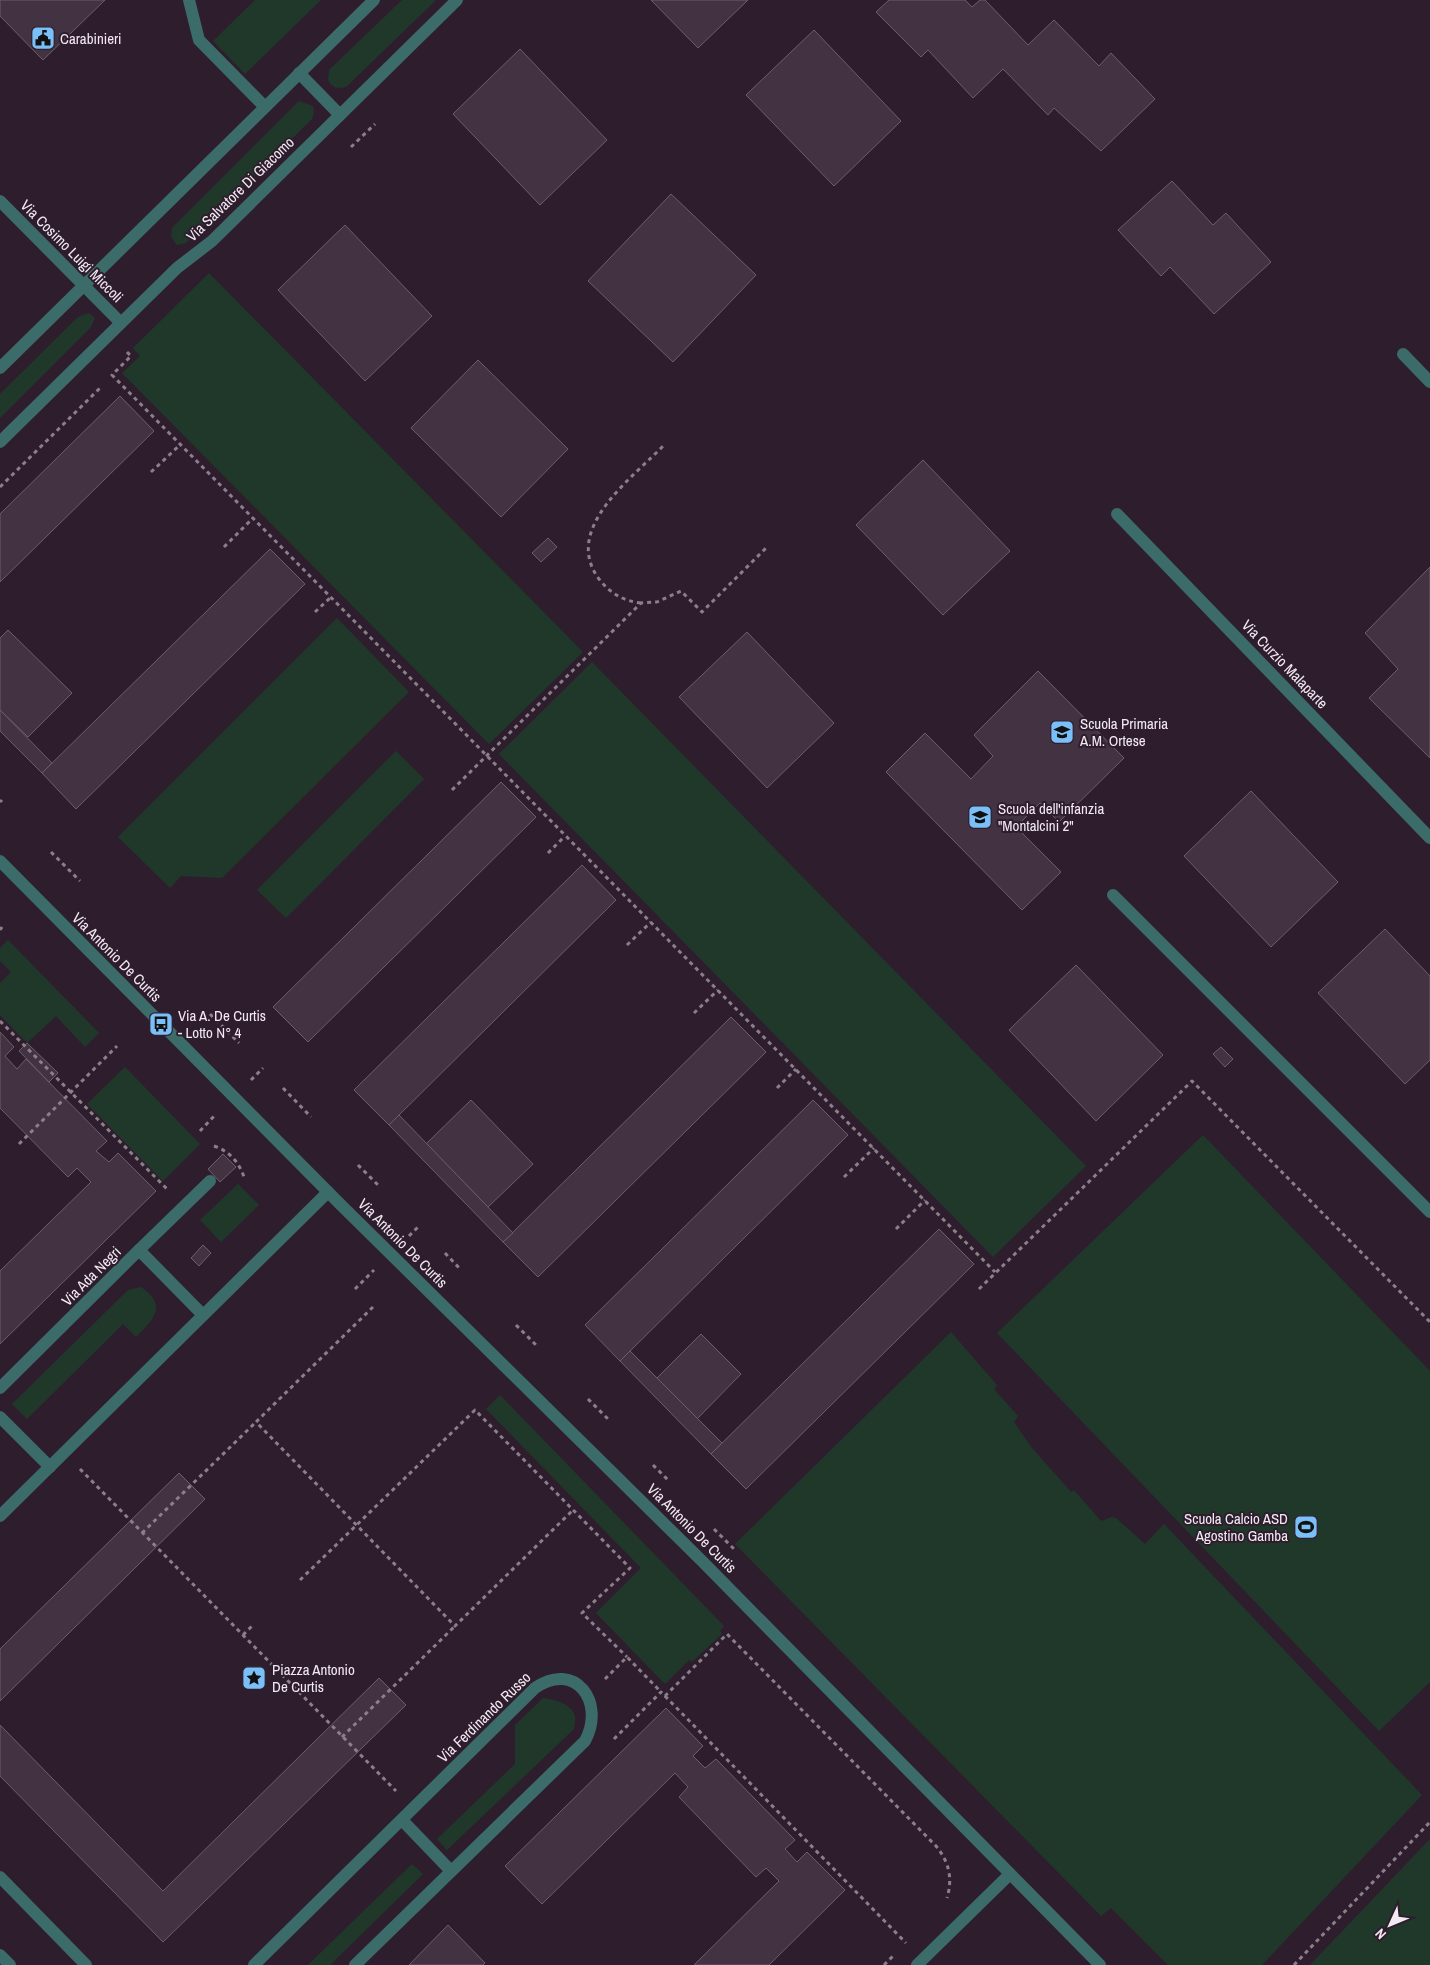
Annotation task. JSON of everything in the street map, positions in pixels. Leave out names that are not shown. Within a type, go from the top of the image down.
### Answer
[{"type":"street","points":[[189,0],[199,40],[265,107]]},
{"type":"street","points":[[0,368],[374,0]]},
{"type":"street","name":"Via Salvatore Di Giacomo","points":[[0,442],[177,268],[212,242],[457,0]]},
{"type":"street","points":[[299,73],[340,115]]},
{"type":"street","name":"Via Cosimo Luigi Miccoli","points":[[0,201],[120,323]]},
{"type":"street","points":[[1403,354],[1430,382]]},
{"type":"street","name":"Via Curzio Malaparte","points":[[1117,514],[1430,838]]},
{"type":"street","name":"Via Antonio De Curtis","points":[[0,861],[328,1192],[644,1504],[1100,1965]]},
{"type":"street","points":[[1113,895],[1430,1212]]},
{"type":"street","points":[[140,1250],[210,1181]]},
{"type":"street","points":[[0,1516],[328,1192]]},
{"type":"street","name":"Via Ada Negri","points":[[0,1388],[140,1250],[203,1315]]},
{"type":"street","points":[[0,1416],[50,1467]]},
{"type":"street","name":"Via Ferdinando Russo","points":[[254,1965],[535,1688],[555,1678],[567,1679],[587,1696]]},
{"type":"street","points":[[355,1965],[585,1741],[593,1719],[592,1707],[587,1696]]},
{"type":"street","points":[[402,1820],[451,1871]]},
{"type":"street","points":[[917,1965],[1010,1874]]},
{"type":"street","points":[[0,1878],[86,1965]]},
{"type":"street","points":[[0,1955],[10,1965]]},
{"type":"path","points":[[351,147],[374,124]]},
{"type":"path","points":[[131,356],[112,375],[995,1272]]},
{"type":"path","points":[[0,487],[101,387]]},
{"type":"path","points":[[151,472],[180,444]]},
{"type":"path","points":[[665,444],[610,499],[595,520],[589,534],[590,560],[596,574],[606,587],[617,596],[630,602],[657,602],[681,591],[702,612],[767,547]]},
{"type":"path","points":[[224,547],[253,518]]},
{"type":"path","points":[[315,612],[331,597]]},
{"type":"path","points":[[452,790],[641,602]]},
{"type":"path","points":[[548,853],[565,836]]},
{"type":"path","points":[[51,852],[80,881]]},
{"type":"path","points":[[627,945],[651,922]]},
{"type":"path","points":[[694,1013],[718,990]]},
{"type":"path","points":[[210,1014],[239,1043]]},
{"type":"path","points":[[0,1021],[169,1192]]},
{"type":"path","points":[[20,1144],[117,1046]]},
{"type":"path","points":[[777,1088],[796,1069]]},
{"type":"path","points":[[978,1289],[1192,1081],[1430,1322]]},
{"type":"path","points":[[283,1088],[311,1117]]},
{"type":"path","points":[[214,1146],[224,1149],[231,1159],[240,1166],[244,1177]]},
{"type":"path","points":[[844,1177],[874,1148]]},
{"type":"path","points":[[358,1165],[380,1187]]},
{"type":"path","points":[[896,1229],[925,1200]]},
{"type":"path","points":[[445,1253],[461,1270]]},
{"type":"path","points":[[142,1532],[373,1307]]},
{"type":"path","points":[[516,1325],[536,1345]]},
{"type":"path","points":[[588,1399],[610,1421]]},
{"type":"path","points":[[300,1580],[474,1410],[630,1568],[582,1613],[661,1692]]},
{"type":"path","points":[[256,1422],[455,1626]]},
{"type":"path","points":[[64,1453],[413,1809]]},
{"type":"path","points":[[653,1465],[669,1481]]},
{"type":"path","points":[[342,1736],[573,1510]]},
{"type":"path","points":[[714,1529],[734,1549]]},
{"type":"path","points":[[243,1636],[252,1626]]},
{"type":"path","points":[[695,1665],[727,1634],[936,1846],[945,1857],[949,1869],[950,1886],[946,1901]]},
{"type":"path","points":[[587,1696],[626,1657]]},
{"type":"path","points":[[665,1696],[906,1943]]},
{"type":"path","points":[[1294,1965],[1430,1822]]},
{"type":"path","points":[[901,1949],[912,1937]]},
{"type":"path","points":[[884,1965],[895,1954]]},
{"type":"green space","points":[[255,0],[321,0],[245,74],[213,41]]},
{"type":"green space","points":[[402,0],[436,0],[346,87],[338,88],[332,85],[328,80],[329,70]]},
{"type":"green space","points":[[299,101],[313,106],[312,119],[186,243],[177,245],[171,237],[172,228]]},
{"type":"green space","points":[[209,273],[583,652],[489,744],[122,373],[140,356],[133,348]]},
{"type":"green space","points":[[89,313],[95,318],[91,327],[0,418],[0,394],[78,317]]},
{"type":"green space","points":[[337,618],[409,692],[222,878],[181,876],[170,888],[118,837]]},
{"type":"green space","points":[[592,662],[1086,1166],[993,1257],[499,754]]},
{"type":"green space","points":[[396,751],[424,779],[286,918],[257,890]]},
{"type":"green space","points":[[8,940],[99,1033],[85,1047],[56,1016],[27,1043],[0,1015],[0,983],[11,972],[0,961],[0,948]]},
{"type":"green space","points":[[125,1067],[200,1144],[163,1181],[87,1104]]},
{"type":"green space","name":"Scuola Calcio ASD Agostino Gamba","points":[[1203,1135],[1430,1371],[1430,1682],[1379,1731],[997,1333]]},
{"type":"green space","points":[[238,1184],[259,1205],[221,1242],[200,1220]]},
{"type":"green space","points":[[141,1287],[154,1300],[156,1306],[153,1318],[148,1324],[136,1337],[123,1324],[27,1419],[12,1404],[128,1290]]},
{"type":"green space","points":[[951,1332],[997,1385],[994,1389],[1018,1416],[1014,1422],[1032,1448],[1071,1492],[1074,1490],[1101,1521],[1112,1517],[1116,1518],[1145,1544],[1164,1524],[1422,1795],[1262,1965],[1168,1965],[1111,1908],[1101,1916],[735,1544]]},
{"type":"green space","points":[[500,1395],[724,1626],[720,1631],[722,1634],[692,1662],[689,1660],[665,1684],[596,1613],[641,1568],[486,1409]]},
{"type":"green space","points":[[543,1698],[557,1701],[570,1708],[575,1716],[574,1729],[447,1850],[437,1839],[515,1764],[515,1725]]},
{"type":"green space","points":[[1430,1839],[1430,1965],[1310,1965]]},
{"type":"green space","points":[[412,1864],[423,1874],[330,1965],[308,1965]]},
{"type":"building","name":"Carabinieri","points":[[0,0],[105,0],[43,60],[0,16]]},
{"type":"building","points":[[651,0],[748,0],[698,48]]},
{"type":"building","points":[[889,0],[965,0],[972,7],[980,0],[985,0],[1028,45],[1054,20],[1099,66],[1111,53],[1155,99],[1101,151],[1054,108],[1048,115],[1003,69],[973,98],[928,50],[921,57],[876,12]]},
{"type":"building","points":[[814,30],[901,121],[834,186],[746,95]]},
{"type":"building","points":[[520,49],[607,140],[540,205],[453,114]]},
{"type":"building","points":[[1172,181],[1213,225],[1226,213],[1271,262],[1214,314],[1170,267],[1161,276],[1118,230]]},
{"type":"building","points":[[671,194],[756,275],[673,362],[588,281]]},
{"type":"building","points":[[345,225],[432,316],[365,381],[278,290]]},
{"type":"building","points":[[478,360],[568,449],[501,517],[411,428]]},
{"type":"building","points":[[120,396],[154,431],[0,582],[0,514]]},
{"type":"building","points":[[923,460],[1010,551],[943,615],[856,525]]},
{"type":"building","points":[[548,538],[557,547],[541,562],[532,553]]},
{"type":"building","points":[[270,549],[305,584],[76,809],[42,773]]},
{"type":"building","points":[[1430,567],[1430,758],[1369,698],[1398,669],[1365,633]]},
{"type":"building","points":[[8,630],[72,693],[28,737],[0,710],[0,638]]},
{"type":"building","points":[[747,632],[834,723],[767,788],[679,697]]},
{"type":"building","points":[[1038,671],[1124,758],[1059,822],[1040,803],[1016,827],[1061,872],[1022,910],[886,772],[925,733],[971,779],[993,756],[974,735]]},
{"type":"building","points":[[0,710],[52,763],[42,773],[0,731]]},
{"type":"building","points":[[501,782],[536,817],[308,1042],[273,1007]]},
{"type":"building","points":[[1251,791],[1338,882],[1271,947],[1184,856]]},
{"type":"building","points":[[582,865],[616,900],[389,1125],[354,1090]]},
{"type":"building","points":[[1385,929],[1430,976],[1430,1060],[1405,1084],[1318,993]]},
{"type":"building","points":[[1076,965],[1163,1055],[1096,1121],[1009,1030]]},
{"type":"building","points":[[731,1017],[766,1052],[538,1277],[503,1242]]},
{"type":"building","points":[[0,1032],[14,1047],[5,1056],[17,1069],[26,1059],[107,1141],[96,1151],[109,1162],[118,1153],[156,1191],[0,1344],[0,1271],[91,1182],[77,1168],[68,1177],[0,1108]]},
{"type":"building","points":[[27,1043],[58,1073],[49,1082],[19,1051]]},
{"type":"building","points":[[1221,1047],[1233,1059],[1225,1067],[1213,1054]]},
{"type":"building","points":[[471,1100],[533,1164],[488,1207],[426,1144]]},
{"type":"building","points":[[813,1100],[848,1135],[620,1361],[585,1325]]},
{"type":"building","points":[[399,1115],[513,1233],[503,1242],[389,1125]]},
{"type":"building","points":[[223,1154],[236,1167],[220,1182],[208,1169]]},
{"type":"building","points":[[939,1229],[974,1264],[746,1489],[711,1454]]},
{"type":"building","points":[[203,1245],[211,1253],[199,1266],[191,1258]]},
{"type":"building","points":[[701,1334],[741,1374],[697,1419],[657,1378]]},
{"type":"building","points":[[630,1351],[722,1443],[711,1454],[620,1361]]},
{"type":"building","points":[[179,1473],[205,1499],[0,1701],[0,1649]]},
{"type":"building","points":[[379,1678],[406,1705],[163,1942],[0,1776],[0,1725],[163,1891]]},
{"type":"building","points":[[666,1708],[703,1746],[693,1756],[705,1768],[716,1759],[795,1840],[785,1849],[797,1862],[807,1852],[845,1890],[769,1965],[694,1965],[779,1881],[766,1868],[756,1877],[679,1797],[688,1787],[675,1773],[542,1904],[505,1866]]},
{"type":"building","points":[[448,1925],[485,1963],[483,1965],[409,1965]]},
{"type":"place","name":"Carabinieri","points":[[43,38]]},
{"type":"place","name":"Scuola Primaria A.M. Ortese","points":[[1062,732]]},
{"type":"place","name":"Scuola dell'infanzia \"Montalcini 2\"","points":[[980,817]]},
{"type":"place","name":"Via A. De Curtis - Lotto N° 4","points":[[161,1024]]},
{"type":"place","name":"Scuola Calcio ASD Agostino Gamba","points":[[1306,1527]]},
{"type":"place","name":"Piazza Antonio De Curtis","points":[[254,1678]]}]
